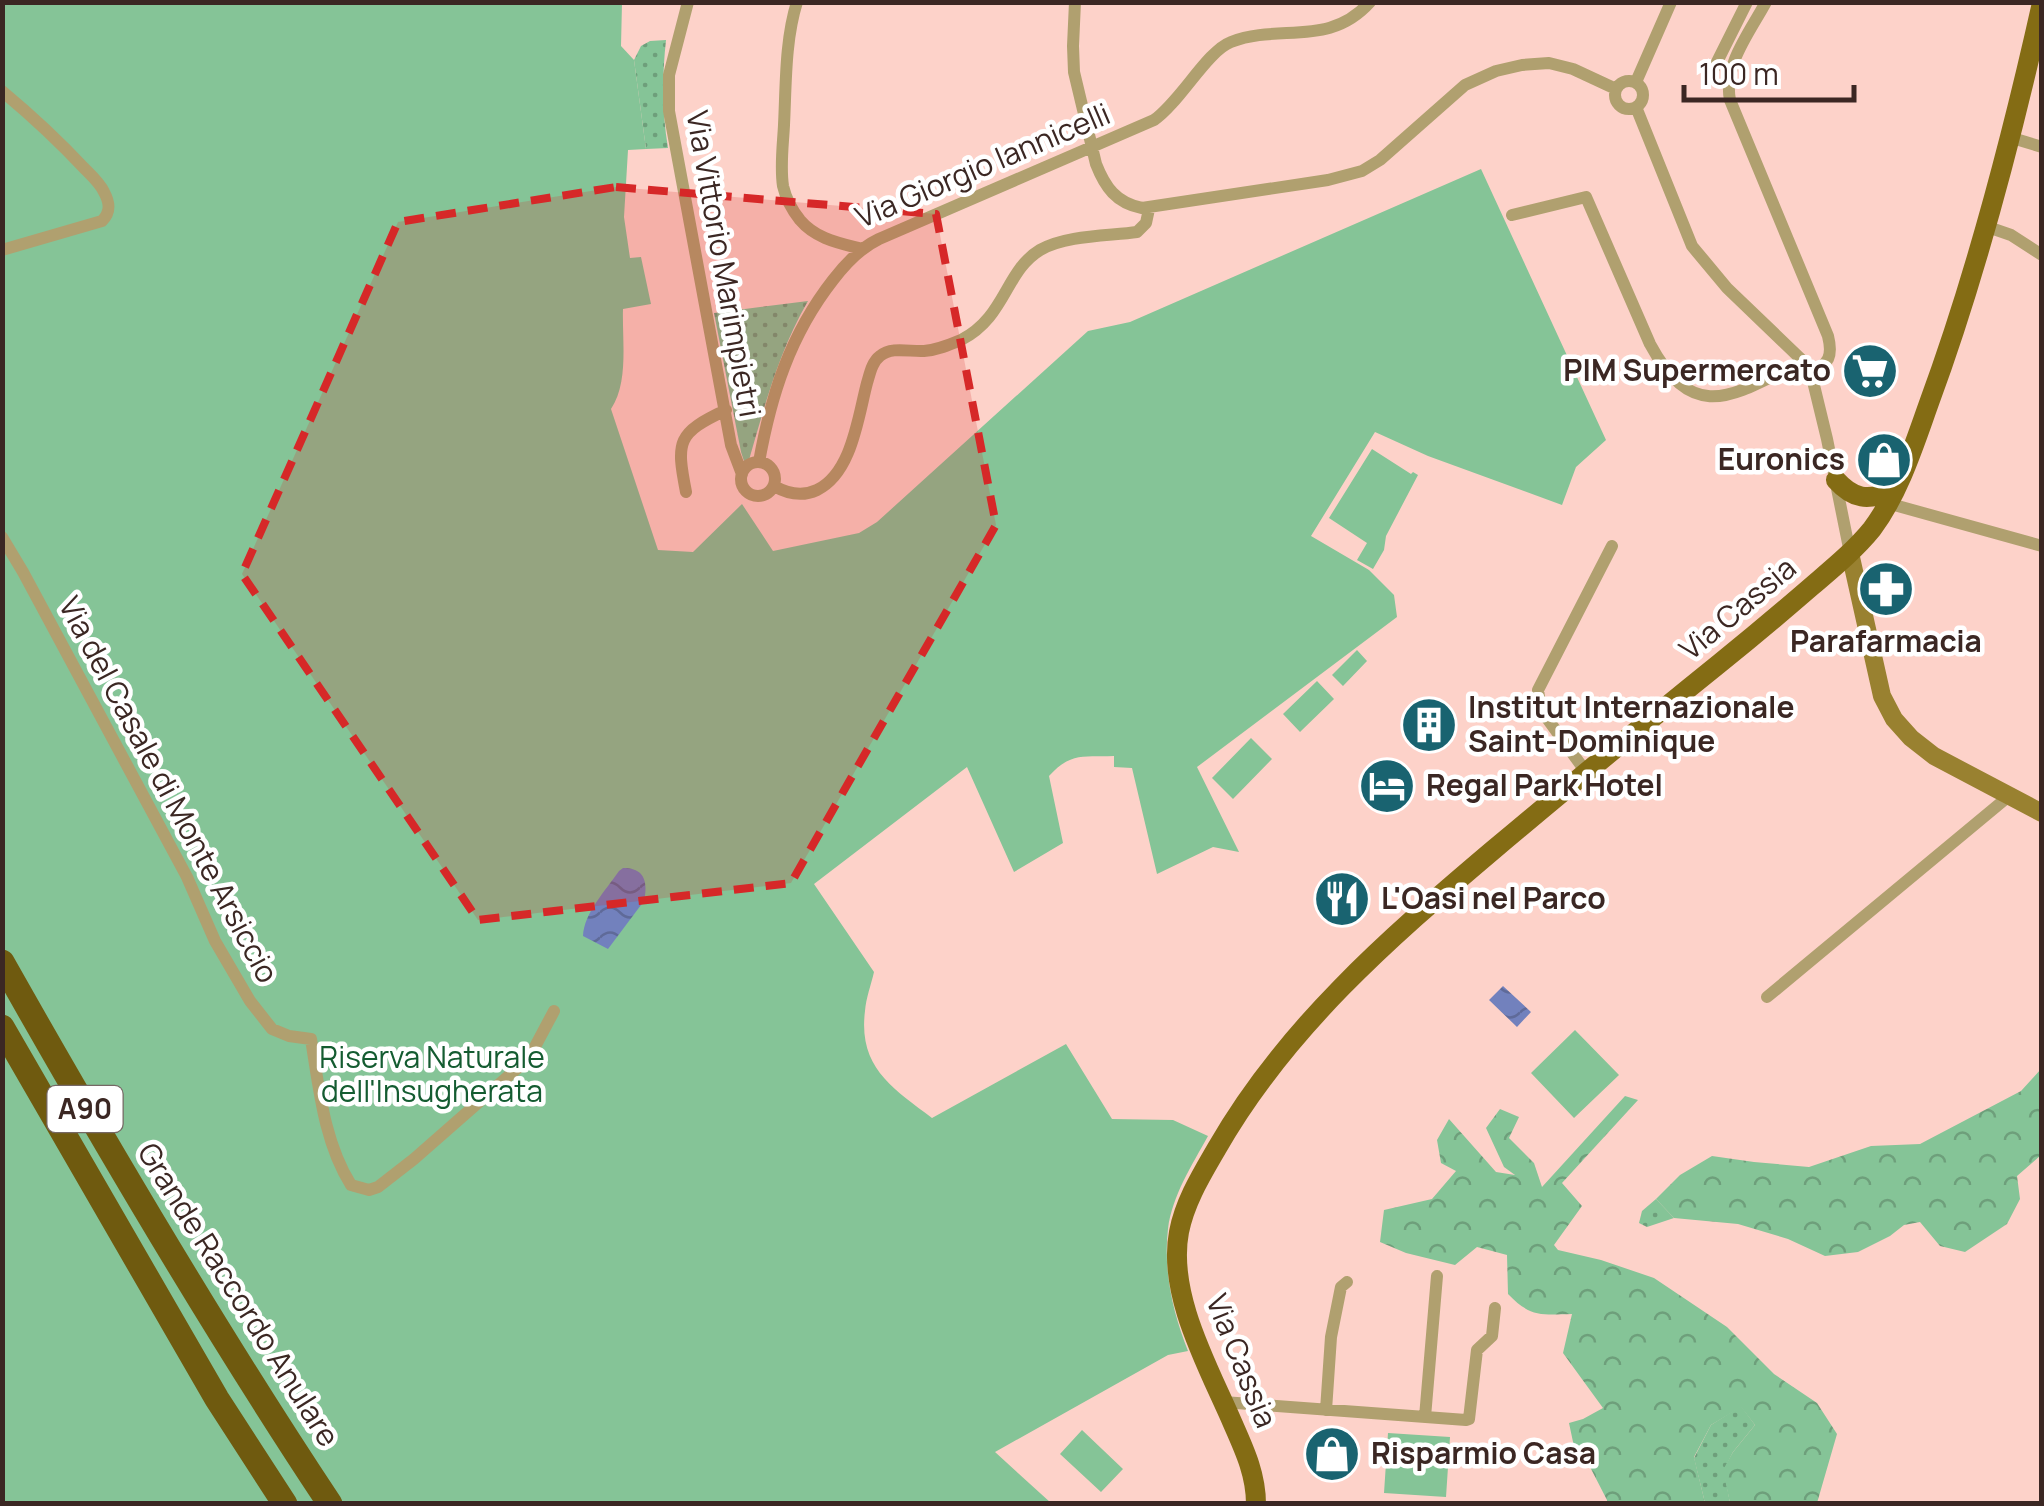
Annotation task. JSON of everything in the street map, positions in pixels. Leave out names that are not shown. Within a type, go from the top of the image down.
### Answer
[{"type":"highway","name":"Grande Raccordo Anulare","points":[[2,962],[172,1254],[330,1504]]},
{"type":"highway","name":"A90","points":[[2,1027],[244,1441],[285,1504]]},
{"type":"highway","points":[[244,1441],[270,1504]]},
{"type":"highway","points":[[308,1470],[343,1504]]},
{"type":"main road","name":"Via Cassia","points":[[1256,1504],[1252,1470],[1194,1334],[1181,1288],[1179,1233],[1186,1208],[1214,1152],[1262,1077],[1332,995],[1586,772],[1784,611],[1850,553],[1872,528],[1890,498],[1940,375],[1985,226],[2042,2]]},
{"type":"main road","points":[[1836,480],[1855,496],[1890,498]]},
{"type":"street","name":"Via Vittorio Marimpietri","points":[[688,2],[669,75],[669,111],[731,445],[742,474]]},
{"type":"street","name":"Via Giorgio Iannicelli","points":[[797,2],[791,26],[785,108],[785,192],[796,214],[812,231],[828,240],[862,249],[1150,122],[1223,46],[1240,39],[1338,26],[1357,16],[1370,2]]},
{"type":"street","points":[[1075,2],[1074,72],[1102,178],[1113,194],[1130,205],[1149,209],[1365,170],[1422,125],[1453,94],[1496,71],[1549,63],[1616,89]]},
{"type":"street","points":[[1636,82],[1671,2]]},
{"type":"street","points":[[1712,72],[1747,2]]},
{"type":"street","points":[[1512,214],[1586,197],[1657,358],[1691,392],[1706,398],[1732,394],[1807,367],[1822,368],[1828,362],[1828,336],[1728,88],[1732,64],[1766,2]]},
{"type":"street","points":[[1624,81],[1636,82],[1643,95],[1641,102],[1627,109],[1615,98],[1616,89],[1624,81]]},
{"type":"street","points":[[2,92],[50,131],[98,183],[109,210],[107,218],[99,222],[2,250]]},
{"type":"street","points":[[1636,107],[1692,246],[1727,288],[1807,367],[1836,480],[1882,696],[1890,712],[1926,750],[2042,813]]},
{"type":"street","points":[[2009,137],[2042,147]]},
{"type":"street","points":[[774,486],[790,493],[807,493],[827,484],[840,471],[878,357],[892,350],[934,350],[962,339],[988,320],[1018,271],[1040,250],[1062,242],[1138,232],[1146,223],[1149,209]]},
{"type":"street","points":[[1985,226],[2011,235],[2042,255]]},
{"type":"street","points":[[759,462],[772,401],[793,343],[821,295],[862,249]]},
{"type":"street","points":[[686,492],[680,461],[683,440],[696,424],[726,410]]},
{"type":"street","points":[[765,464],[773,470],[774,486],[766,494],[755,496],[746,490],[742,474],[749,466],[765,464]]},
{"type":"street","points":[[1890,498],[2042,546]]},
{"type":"street","name":"Via del Casale di Monte Arsiccio","points":[[2,537],[250,1001],[272,1029],[311,1039],[322,1103],[335,1150],[351,1185],[369,1190],[390,1179],[529,1058],[554,1012]]},
{"type":"street","points":[[1586,772],[1542,710],[1538,690],[1612,546]]},
{"type":"street","points":[[1766,998],[2009,796]]},
{"type":"street","points":[[1425,1417],[1437,1276]]},
{"type":"street","points":[[1326,1410],[1331,1336],[1341,1287],[1347,1282]]},
{"type":"street","points":[[1224,1402],[1470,1419],[1477,1350],[1492,1336],[1495,1308]]},
{"type":"highlighted area","points":[[616,187],[936,214],[996,525],[791,883],[478,920],[242,574],[398,222]]},
{"type":"green space","name":"Riserva Naturale dell'Insugherata","points":[[3,3],[622,3],[621,46],[634,60],[646,149],[628,150],[624,217],[630,258],[641,257],[651,304],[623,309],[622,374],[611,409],[658,550],[693,552],[742,504],[773,551],[859,533],[877,522],[1088,331],[1130,322],[1481,169],[1606,440],[1576,467],[1562,505],[1428,456],[1375,432],[1311,536],[1369,570],[1394,595],[1397,617],[1197,767],[1239,852],[1213,847],[1157,874],[1132,768],[1114,767],[1114,756],[1086,756],[1071,759],[1049,776],[1063,843],[1014,872],[967,767],[814,884],[874,972],[864,1030],[873,1062],[891,1086],[932,1118],[1066,1044],[1112,1119],[1173,1120],[1208,1136],[1178,1193],[1168,1229],[1170,1291],[1188,1351],[1168,1355],[995,1452],[1051,1503],[3,1504]]},
{"type":"green space","points":[[666,40],[663,94],[668,148],[646,149],[634,60],[641,46]]},
{"type":"green space","points":[[808,301],[781,359],[749,460],[744,461],[714,313]]},
{"type":"green space","points":[[1372,449],[1418,475],[1373,569],[1357,560],[1367,543],[1329,518]]},
{"type":"green space","points":[[1357,650],[1367,661],[1343,686],[1332,675]]},
{"type":"green space","points":[[1317,681],[1334,699],[1300,732],[1283,714]]},
{"type":"green space","points":[[1251,738],[1272,759],[1233,799],[1212,778]]},
{"type":"green space","points":[[1575,1030],[1619,1075],[1574,1118],[1531,1073]]},
{"type":"green space","points":[[2041,1069],[2041,1155],[2017,1176],[2020,1199],[2007,1224],[1965,1252],[1940,1246],[1920,1222],[1904,1225],[1858,1252],[1825,1256],[1788,1239],[1738,1224],[1674,1218],[1656,1199],[1680,1175],[1712,1156],[1809,1167],[1871,1146],[1920,1144],[2021,1091]]},
{"type":"green space","points":[[1625,1096],[1638,1100],[1562,1183],[1582,1206],[1554,1245],[1558,1250],[1654,1278],[1727,1327],[1774,1374],[1817,1403],[1837,1434],[1817,1503],[1730,1503],[1723,1470],[1755,1425],[1741,1407],[1711,1425],[1694,1457],[1705,1503],[1607,1503],[1589,1465],[1576,1456],[1569,1423],[1603,1408],[1563,1353],[1572,1314],[1537,1313],[1516,1302],[1508,1294],[1507,1255],[1477,1247],[1455,1265],[1380,1242],[1384,1210],[1432,1199],[1456,1171],[1441,1163],[1437,1140],[1449,1119],[1496,1172],[1515,1175],[1504,1167],[1486,1128],[1500,1109],[1519,1117],[1509,1138],[1534,1163],[1542,1187]]},
{"type":"green space","points":[[1656,1199],[1674,1218],[1647,1227],[1639,1223],[1642,1211]]},
{"type":"green space","points":[[1741,1406],[1755,1425],[1724,1470],[1730,1503],[1705,1503],[1694,1458],[1711,1425]]},
{"type":"green space","points":[[1082,1430],[1123,1469],[1101,1492],[1060,1454]]},
{"type":"green space","points":[[1388,1433],[1450,1437],[1446,1497],[1384,1493]]},
{"type":"water","points":[[623,868],[636,870],[643,877],[644,901],[608,949],[583,936],[584,927],[596,902]]},
{"type":"water","points":[[1503,986],[1531,1012],[1517,1027],[1489,1000]]},
{"type":"place","name":"PIM Supermercato","points":[[1870,371]]},
{"type":"place","name":"Euronics","points":[[1884,460]]},
{"type":"place","name":"Parafarmacia","points":[[1886,589]]},
{"type":"place","name":"Institut Internazionale Saint-Dominique","points":[[1429,725]]},
{"type":"place","name":"Regal Park Hotel","points":[[1387,786]]},
{"type":"place","name":"L'Oasi nel Parco","points":[[1342,899]]},
{"type":"place","name":"Risparmio Casa","points":[[1332,1454]]}]
